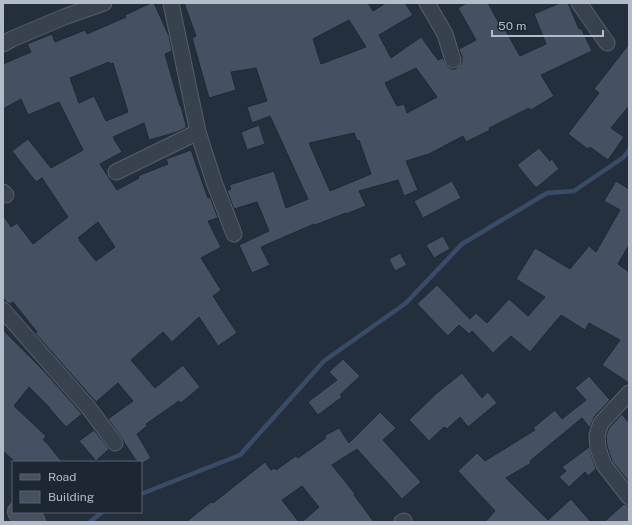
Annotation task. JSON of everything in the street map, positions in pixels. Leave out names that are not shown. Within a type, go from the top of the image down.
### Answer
[{"type":"street","points":[[3,44],[64,17],[104,3]]},
{"type":"street","points":[[170,3],[198,132],[214,182],[234,234]]},
{"type":"street","points":[[427,3],[445,34],[454,60]]},
{"type":"street","points":[[579,3],[607,43]]},
{"type":"street","points":[[116,172],[198,132]]},
{"type":"street","points":[[3,310],[88,407],[115,443]]},
{"type":"street","points":[[629,393],[601,423],[597,434],[598,448],[604,465],[629,497]]},
{"type":"street","points":[[3,502],[12,507]]},
{"type":"street","points":[[20,513],[34,522]]},
{"type":"building","points":[[154,3],[169,36],[172,51],[165,54],[186,128],[149,140],[144,123],[113,137],[122,152],[100,164],[117,190],[139,178],[138,176],[168,164],[166,159],[191,150],[208,198],[210,197],[218,218],[208,221],[221,247],[201,258],[221,290],[213,296],[237,333],[218,346],[199,317],[172,342],[163,332],[131,360],[155,388],[183,365],[200,387],[181,403],[179,401],[146,424],[147,426],[137,434],[151,458],[142,463],[142,461],[136,461],[108,419],[133,401],[118,383],[96,402],[35,333],[37,332],[13,302],[10,304],[6,302],[3,297],[3,215],[11,227],[17,223],[33,244],[68,217],[42,178],[36,182],[12,151],[28,139],[51,168],[83,150],[59,102],[28,115],[21,99],[3,109],[3,64],[31,52],[27,44],[52,34],[55,42],[85,30],[87,34],[126,17],[125,15]],"holes":[[[109,62],[110,64],[113,63],[128,112],[106,121],[94,96],[79,103],[70,78]],[[98,222],[115,247],[96,261],[78,238]]]},
{"type":"building","points":[[184,3],[368,3],[373,11],[386,3],[405,3],[413,15],[379,35],[391,58],[421,37],[438,60],[443,58],[447,66],[451,69],[455,69],[462,62],[459,49],[476,40],[458,8],[467,3],[488,3],[501,27],[503,26],[520,56],[546,44],[534,14],[560,3],[568,3],[579,29],[581,28],[592,51],[541,75],[554,96],[531,110],[529,108],[489,128],[490,130],[466,142],[463,136],[429,154],[406,161],[418,190],[404,196],[398,180],[359,191],[366,206],[315,225],[314,224],[261,247],[270,265],[252,273],[239,245],[269,231],[257,202],[234,209],[227,191],[231,189],[229,185],[274,171],[286,208],[308,199],[270,116],[252,123],[247,107],[267,101],[256,68],[231,72],[236,90],[209,98],[192,38],[196,36]],"holes":[[[349,20],[366,47],[321,64],[313,39]],[[416,68],[437,97],[407,113],[404,104],[397,106],[385,83]],[[354,133],[357,141],[359,140],[371,174],[330,191],[309,143]]]},
{"type":"building","points":[[629,44],[629,106],[611,128],[624,137],[608,160],[590,147],[588,149],[568,134],[599,93],[594,89]]},
{"type":"building","points":[[259,125],[265,144],[247,150],[241,132]]},
{"type":"building","points":[[539,148],[550,161],[552,159],[559,169],[536,188],[517,165]]},
{"type":"building","points":[[452,181],[461,198],[423,218],[414,201]]},
{"type":"building","points":[[616,181],[629,189],[629,245],[618,264],[629,272],[629,383],[602,365],[620,340],[589,323],[585,330],[561,315],[530,352],[511,336],[493,353],[472,331],[469,334],[459,325],[448,336],[417,304],[437,285],[470,319],[476,313],[487,323],[509,299],[528,316],[545,297],[516,279],[535,248],[570,269],[589,246],[596,252],[620,210],[604,201]]},
{"type":"building","points":[[443,236],[450,249],[434,258],[426,245]]},
{"type":"building","points":[[400,253],[407,265],[395,271],[389,259]]},
{"type":"building","points":[[3,330],[44,371],[82,414],[66,427],[29,387],[14,406],[46,436],[43,440],[61,461],[14,461],[3,451]]},
{"type":"building","points":[[343,359],[360,376],[340,395],[342,397],[318,415],[308,402],[337,380],[329,372]]},
{"type":"building","points":[[462,373],[482,398],[488,392],[497,403],[468,427],[460,417],[447,429],[444,427],[429,441],[409,420],[437,393]]},
{"type":"building","points":[[589,376],[610,400],[594,417],[590,428],[582,418],[530,461],[531,463],[506,478],[548,520],[571,499],[591,522],[485,522],[495,511],[458,471],[477,453],[485,461],[535,430],[533,428],[555,410],[562,419],[586,400],[575,388]]},
{"type":"building","points":[[380,412],[396,428],[383,440],[421,482],[402,499],[357,449],[332,465],[355,494],[354,495],[374,522],[302,522],[319,507],[302,486],[282,500],[299,522],[186,522],[265,462],[271,470],[274,468],[276,470],[296,456],[298,458],[326,438],[324,436],[339,428],[349,443]]},
{"type":"building","points":[[622,414],[629,423],[629,482],[612,461],[607,446],[606,436],[609,428]]},
{"type":"building","points":[[94,430],[109,449],[96,461],[79,441]]},
{"type":"building","points":[[589,447],[596,469],[588,476],[585,472],[569,487],[559,477],[566,471],[562,467]]},
{"type":"building","points":[[624,504],[629,506],[629,522],[604,522]]},
{"type":"waterway","points":[[142,494],[240,455],[324,361],[406,303],[462,244],[547,193],[574,191],[624,157],[629,150]]},
{"type":"waterway","points":[[90,522],[101,513]]}]
